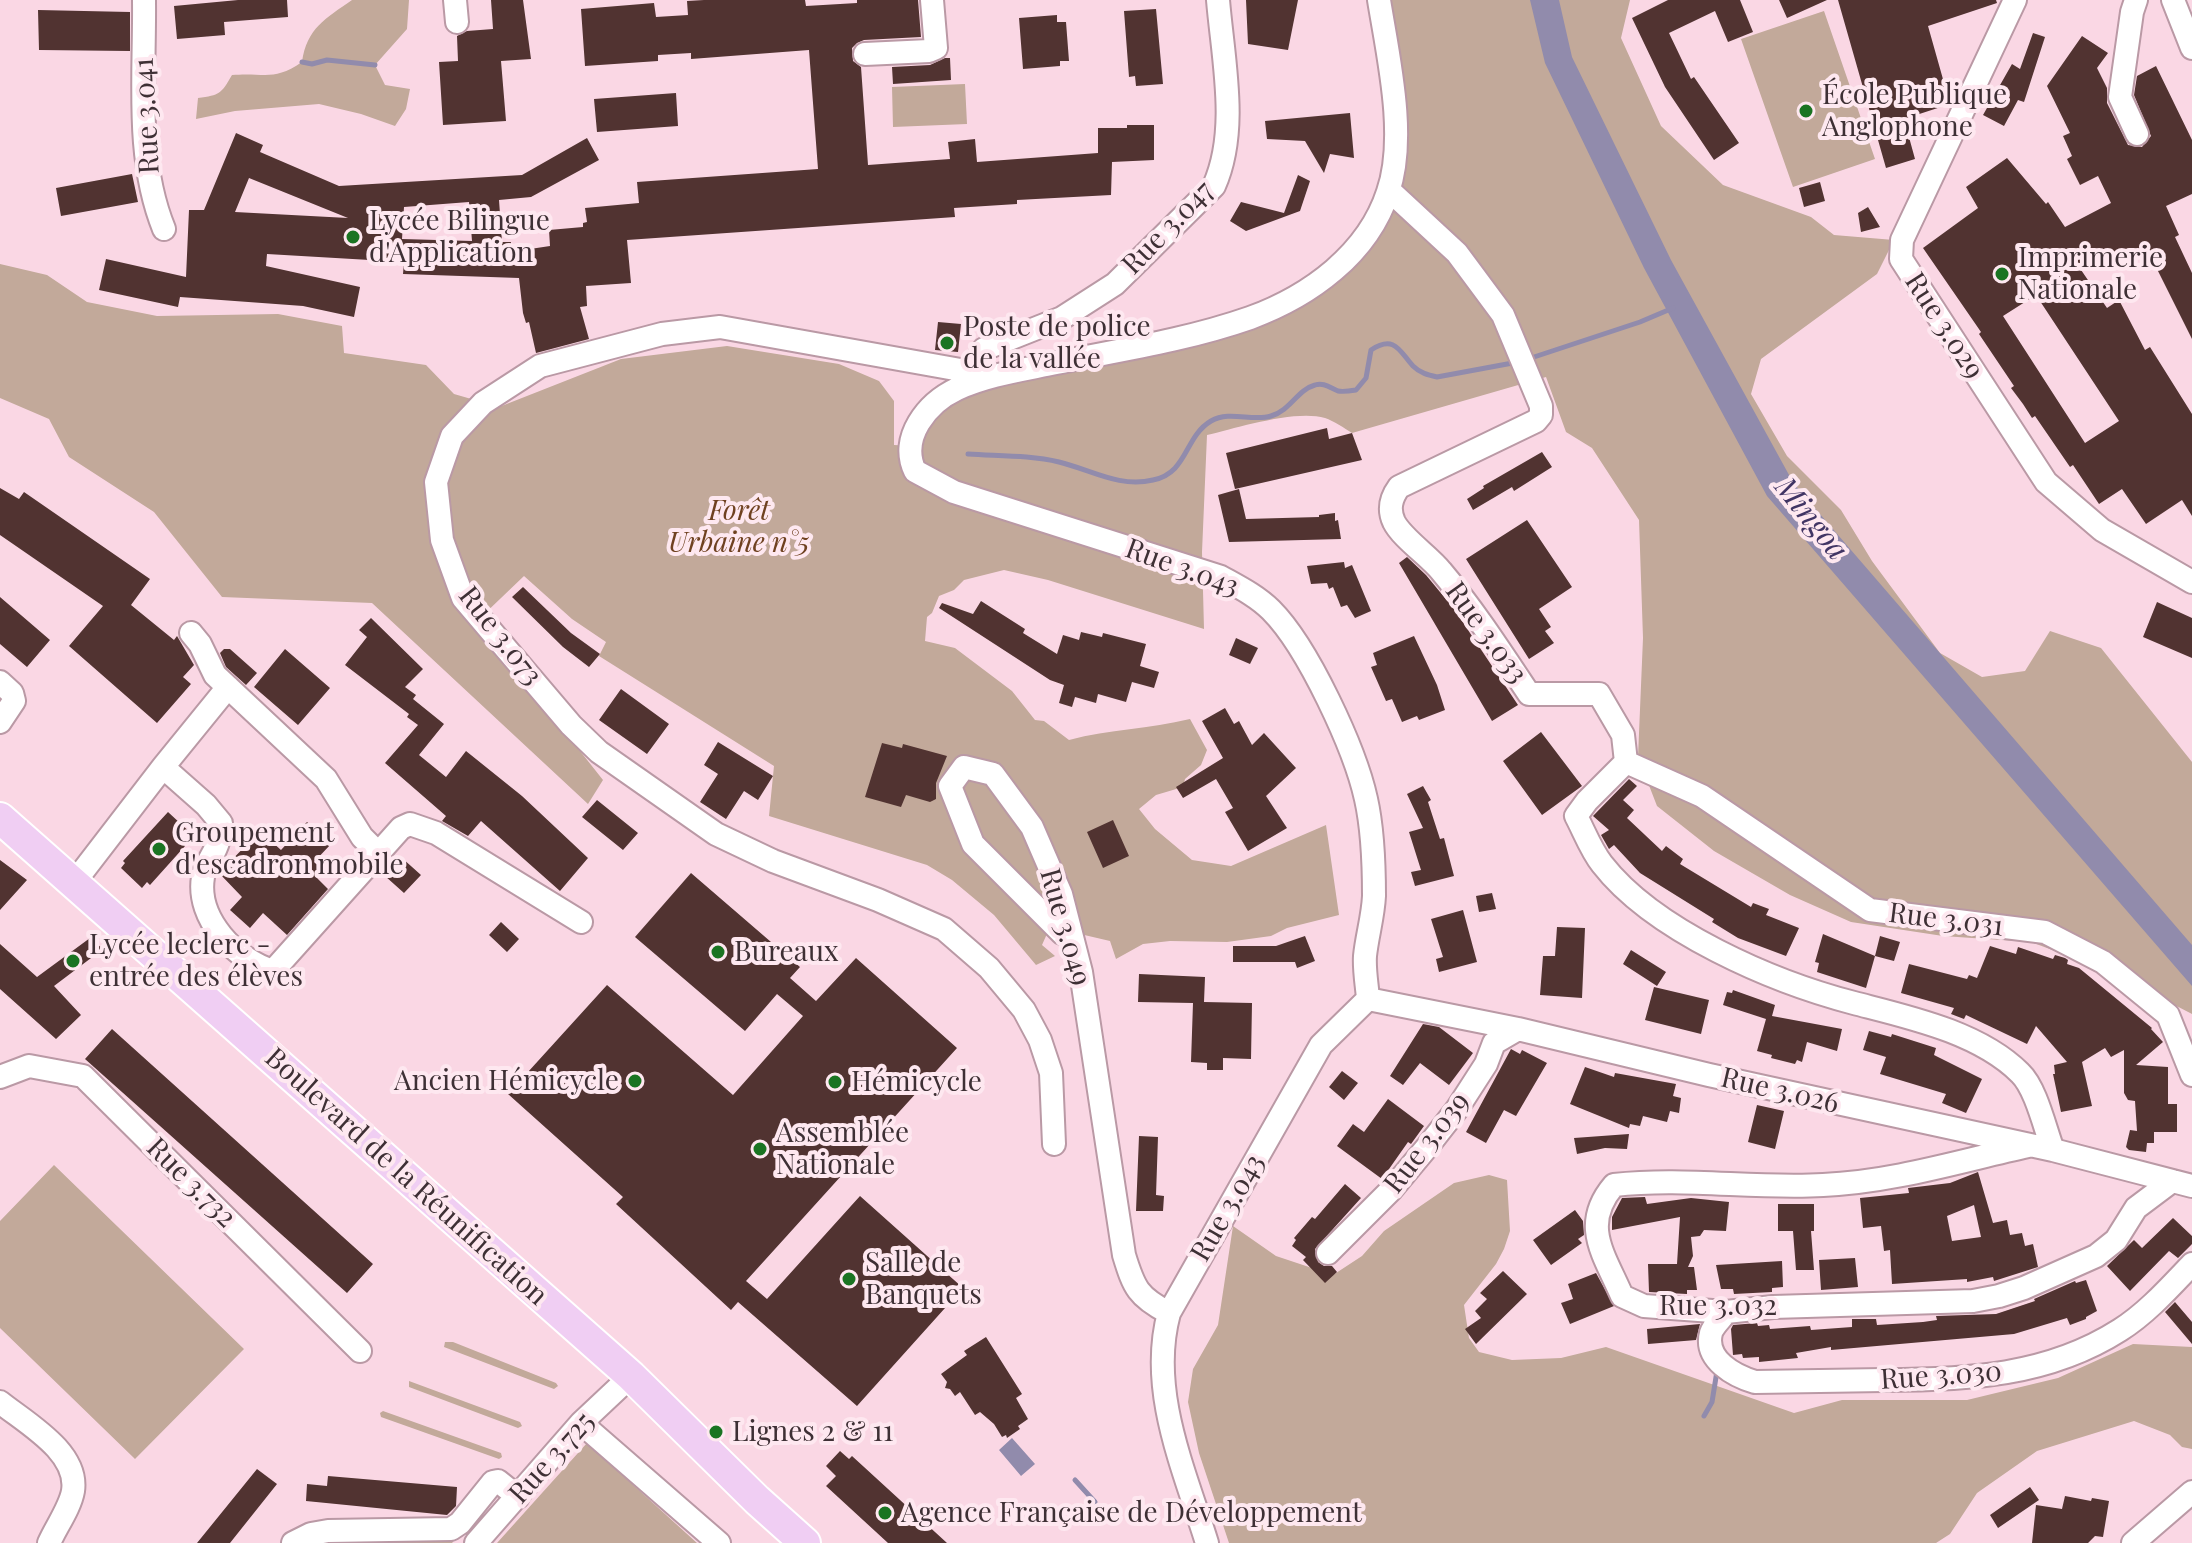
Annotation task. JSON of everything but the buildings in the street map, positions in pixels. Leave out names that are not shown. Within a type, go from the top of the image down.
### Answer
[{"type":"main road","name":"Boulevard de la Réunification","points":[[0,819],[631,1376],[805,1543]]},
{"type":"street","name":"Rue 3.041","points":[[144,0],[145,151],[151,191],[164,229]]},
{"type":"street","points":[[865,54],[936,48],[932,0]]},
{"type":"street","name":"Rue 3.047","points":[[970,371],[984,349],[1062,318],[1115,284],[1214,186],[1224,165],[1228,126],[1218,0]]},
{"type":"street","name":"Rue 3.043","points":[[1207,1543],[1175,1441],[1163,1390],[1162,1337],[1169,1313],[1321,1045],[1368,999],[1365,957],[1374,896],[1366,799],[1355,763],[1321,685],[1296,642],[1273,612],[1254,595],[1221,577],[954,492],[915,471],[910,456],[921,416],[956,389],[995,376],[1194,335],[1265,311],[1304,293],[1333,272],[1374,225],[1389,190],[1395,146],[1394,98],[1379,0]]},
{"type":"street","name":"Rue 3.029","points":[[2015,0],[1902,240],[1901,259],[2046,482],[2102,530],[2192,582]]},
{"type":"street","points":[[2136,0],[2120,97],[2137,134]]},
{"type":"street","points":[[2173,0],[2192,48]]},
{"type":"street","name":"Rue 3.033","points":[[1389,190],[1457,253],[1503,315],[1541,406],[1541,415],[1536,421],[1399,487],[1390,503],[1395,525],[1433,561],[1471,607],[1529,694],[1599,694],[1623,735],[1626,762]]},
{"type":"street","name":"Rue 3.073","points":[[995,376],[720,327],[662,334],[540,366],[483,403],[452,436],[436,482],[442,540],[463,598],[571,725],[599,752],[716,834],[773,861],[878,900],[944,929],[989,968],[1024,1010],[1040,1040],[1051,1073],[1054,1144]]},
{"type":"street","points":[[191,633],[215,675],[326,779],[362,837],[378,853]]},
{"type":"street","points":[[0,682],[12,693],[14,701],[0,722]]},
{"type":"street","points":[[73,884],[228,687]]},
{"type":"street","points":[[1626,762],[1576,816],[1601,863],[1631,894],[1686,934],[1766,972],[1838,999],[1925,1022],[1987,1048],[2020,1073],[2028,1083],[2053,1150]]},
{"type":"street","name":"Rue 3.031","points":[[1626,762],[1702,796],[1870,910],[2045,932],[2103,962],[2168,1015],[2192,1075]]},
{"type":"street","points":[[163,767],[206,805],[221,823],[218,842],[203,875],[208,917],[239,954],[265,969],[273,971],[401,828],[410,824],[424,827],[581,922]]},
{"type":"street","name":"Rue 3.049","points":[[1062,933],[973,844],[950,786],[964,767],[993,774],[1032,827],[1061,894],[1081,972],[1124,1255],[1139,1293],[1146,1302],[1169,1313]]},
{"type":"street","name":"Rue 3.026","points":[[1368,999],[1518,1029],[1709,1075],[2053,1150],[2182,1183]]},
{"type":"street","name":"Rue 3.039","points":[[1328,1253],[1381,1200],[1428,1146],[1486,1064],[1494,1043],[1518,1029]]},
{"type":"street","name":"Rue 3.732","points":[[0,1077],[29,1066],[83,1076],[360,1351]]},
{"type":"street","name":"Rue 3.032","points":[[2028,1146],[1885,1179],[1823,1185],[1651,1181],[1614,1185],[1603,1198],[1595,1220],[1601,1248],[1622,1296],[1644,1306],[1726,1312],[1773,1307],[1973,1301],[2038,1283],[2096,1256],[2116,1240],[2136,1208],[2182,1183]]},
{"type":"street","name":"Rue 3.030","points":[[1726,1312],[1711,1331],[1711,1346],[1724,1367],[1736,1376],[1755,1382],[1970,1378],[2040,1367],[2085,1349],[2121,1329],[2160,1297],[2192,1264]]},
{"type":"street","name":"Rue 3.725","points":[[476,1543],[581,1423],[631,1376]]},
{"type":"street","points":[[0,1402],[63,1453],[73,1472],[73,1492],[49,1543]]},
{"type":"street","points":[[581,1423],[719,1543]]},
{"type":"street","points":[[293,1543],[311,1534],[328,1531],[451,1529],[460,1523],[493,1482],[498,1481],[518,1497]]},
{"type":"street","points":[[2133,1543],[2191,1495]]},
{"type":"green space","points":[[352,0],[409,0],[407,29],[375,65],[385,85],[410,89],[406,109],[395,126],[319,104],[235,111],[196,119],[198,98],[219,92],[232,75],[276,74],[302,62],[313,32]]},
{"type":"green space","name":"Forêt Urbaine n°5","points":[[1378,0],[1630,0],[1621,38],[1661,126],[1723,185],[1811,217],[1834,235],[1894,240],[1877,274],[1761,359],[1751,394],[1787,456],[1841,510],[1872,561],[1940,653],[1982,677],[2025,671],[2050,631],[2101,648],[2192,762],[2192,1014],[2111,972],[2031,942],[1943,936],[1851,922],[1790,895],[1714,851],[1657,806],[1638,757],[1643,638],[1639,520],[1592,448],[1566,432],[1546,377],[1352,433],[1325,418],[1298,416],[1266,420],[1207,435],[1202,552],[1204,629],[1048,580],[1004,570],[964,580],[954,590],[939,596],[927,617],[925,641],[955,648],[1012,691],[1035,720],[1044,721],[1069,740],[1190,719],[1207,750],[1201,765],[1185,779],[1183,787],[1156,795],[1139,809],[1155,829],[1192,860],[1231,866],[1326,825],[1339,915],[1287,928],[1271,936],[1227,942],[1143,944],[1116,959],[1110,941],[1050,927],[1042,945],[1055,956],[1036,965],[994,915],[952,880],[927,865],[769,816],[774,766],[599,656],[606,642],[572,619],[524,576],[477,621],[603,780],[588,804],[372,603],[222,597],[154,512],[69,457],[49,419],[0,398],[0,264],[47,275],[87,302],[157,316],[278,314],[342,326],[344,353],[426,365],[454,394],[499,407],[621,359],[727,346],[839,364],[879,381],[894,401],[894,445],[913,446],[943,400],[1251,317],[1359,243],[1393,145]]},
{"type":"green space","points":[[1824,11],[1875,159],[1793,187],[1741,39]]},
{"type":"green space","points":[[965,84],[967,124],[893,127],[892,87]]},
{"type":"green space","points":[[54,1165],[244,1349],[135,1459],[0,1328],[0,1221]]},
{"type":"green space","points":[[1489,1175],[1507,1180],[1510,1231],[1496,1264],[1464,1305],[1469,1338],[1479,1352],[1512,1360],[1561,1358],[1606,1347],[1794,1413],[1842,1400],[1967,1400],[2058,1378],[2133,1344],[2192,1347],[2192,1449],[2182,1447],[2170,1435],[2134,1421],[2037,1451],[1977,1493],[1950,1534],[1936,1543],[1229,1543],[1199,1453],[1188,1402],[1193,1369],[1218,1325],[1233,1226],[1276,1256],[1333,1275],[1362,1256],[1384,1231],[1454,1183]]},
{"type":"green space","points":[[445,1342],[453,1342],[558,1386],[554,1389],[444,1347]]},
{"type":"green space","points":[[409,1381],[520,1422],[522,1426],[518,1428],[409,1387]]},
{"type":"green space","points":[[383,1411],[501,1453],[502,1457],[499,1459],[381,1417]]},
{"type":"green space","points":[[587,1443],[697,1543],[497,1543]]},
{"type":"green space","points":[[461,1533],[452,1543],[309,1543]]},
{"type":"water","name":"Mingoa","points":[[1530,0],[1559,0],[1572,57],[1671,260],[1794,484],[2192,945],[2192,986],[1767,496],[1644,268],[1545,63]]},
{"type":"water","points":[[1012,1438],[1035,1464],[1021,1476],[999,1450]]},
{"type":"waterway","points":[[302,62],[312,64],[327,60],[375,65]]},
{"type":"waterway","points":[[1528,359],[1673,308]]},
{"type":"waterway","points":[[968,454],[1037,458],[1117,480],[1153,480],[1173,470],[1195,436],[1211,421],[1226,416],[1271,416],[1284,409],[1303,391],[1318,384],[1338,391],[1356,390],[1366,378],[1371,350],[1379,346],[1391,344],[1416,368],[1437,377],[1518,362]]},
{"type":"waterway","points":[[1704,1416],[1712,1402],[1717,1371]]},
{"type":"waterway","points":[[1075,1480],[1095,1502]]},
{"type":"place","name":"École Publique Anglophone","points":[[1806,111]]},
{"type":"place","name":"Lycée Bilingue d'Application","points":[[353,237]]},
{"type":"place","name":"Imprimerie Nationale","points":[[2002,274]]},
{"type":"place","name":"Poste de police de la vallée","points":[[947,343]]},
{"type":"place","name":"Groupement d'escadron mobile","points":[[159,849]]},
{"type":"place","name":"Bureaux","points":[[718,952]]},
{"type":"place","name":"Lycée leclerc - entrée des élèves","points":[[73,961]]},
{"type":"place","name":"Ancien Hémicycle","points":[[635,1081]]},
{"type":"place","name":"Hémicycle","points":[[835,1082]]},
{"type":"place","name":"Assemblée Nationale","points":[[760,1149]]},
{"type":"place","name":"Salle de Banquets","points":[[849,1279]]},
{"type":"place","name":"Lignes 2 & 11","points":[[716,1432]]},
{"type":"place","name":"Agence Française de Développement","points":[[885,1513]]}]
